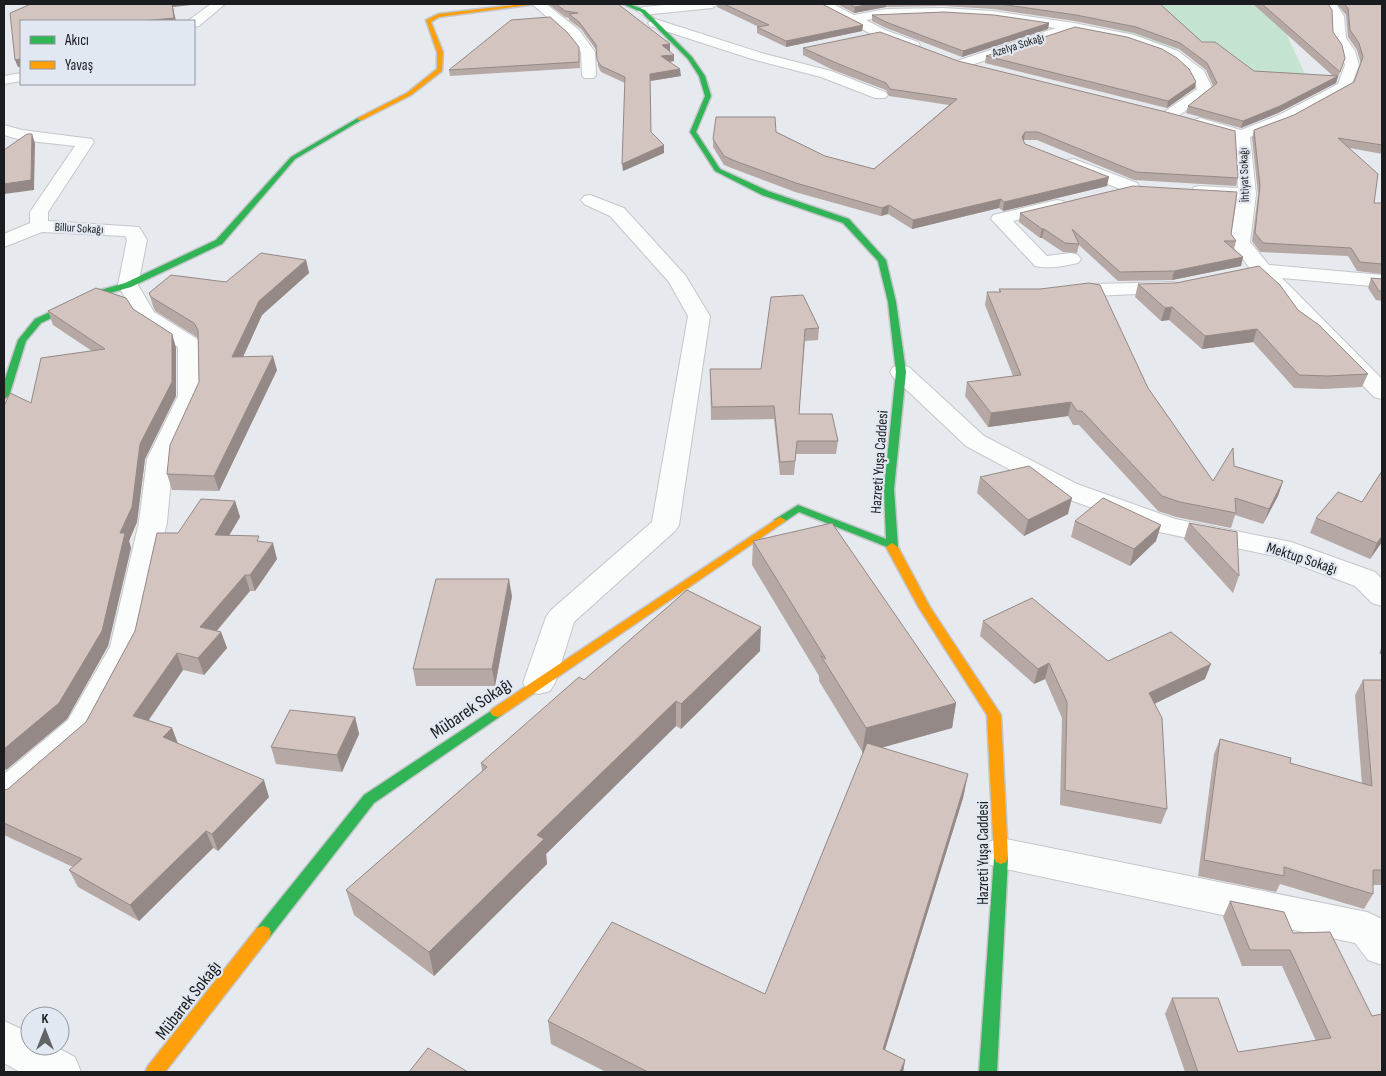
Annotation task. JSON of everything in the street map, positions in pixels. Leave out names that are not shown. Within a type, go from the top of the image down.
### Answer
[{"type":"street","points":[[195,22],[219,4]]},
{"type":"street","points":[[4,396],[22,340],[38,320],[93,295],[128,285],[219,242],[292,158],[338,130],[409,94],[440,70],[440,52],[428,21],[438,16],[533,4]]},
{"type":"street","points":[[538,4],[574,34],[588,52],[589,75]]},
{"type":"street","name":"Hazreti Yuşa Caddesi","points":[[625,4],[643,11],[690,58],[702,76],[708,96],[692,132],[717,170],[765,193],[846,221],[882,260],[892,302],[901,372],[889,489],[891,545],[925,608],[994,715],[1001,853],[988,1072]]},
{"type":"street","points":[[643,11],[712,4]]},
{"type":"street","points":[[824,4],[880,33],[926,50]]},
{"type":"street","name":"İhtiyat Sokağı","points":[[1330,4],[1338,16],[1339,38],[1348,51],[1352,65],[1345,86],[1285,118],[1242,135],[1247,194],[1240,243],[1262,269],[1382,392]]},
{"type":"street","points":[[852,19],[886,13],[943,12],[992,15],[1074,27],[1134,39],[1173,54],[1199,74],[1205,90],[1170,115]]},
{"type":"street","points":[[655,23],[760,57],[826,74],[880,95]]},
{"type":"street","name":"Azelya Sokağı","points":[[962,64],[1074,27]]},
{"type":"street","points":[[863,37],[880,33]]},
{"type":"street","points":[[760,57],[795,51]]},
{"type":"street","points":[[944,57],[962,64],[991,71]]},
{"type":"street","points":[[4,80],[20,77]]},
{"type":"street","points":[[1151,110],[1242,135]]},
{"type":"street","name":"Billur Sokağı","points":[[4,130],[86,142],[39,212],[39,226],[132,231],[137,240],[128,285]]},
{"type":"street","points":[[1058,157],[1131,186],[1150,188]]},
{"type":"street","points":[[1100,194],[1131,186]]},
{"type":"street","points":[[1179,190],[1247,194]]},
{"type":"street","points":[[539,683],[560,617],[665,525],[699,316],[678,278],[617,212],[590,200]]},
{"type":"street","points":[[1072,259],[1042,262],[1000,219],[1074,200]]},
{"type":"street","points":[[4,240],[39,226]]},
{"type":"street","points":[[1235,274],[1262,269],[1316,276],[1382,281]]},
{"type":"street","points":[[1093,290],[1172,288],[1190,284]]},
{"type":"street","points":[[4,794],[80,728],[125,647],[153,522],[160,459],[190,396],[189,344],[146,316],[128,285]]},
{"type":"street","name":"Mektup Sokağı","points":[[901,372],[975,441],[1068,490],[1169,526],[1281,548],[1376,582]]},
{"type":"street","name":"Mübarek Sokağı","points":[[154,1072],[369,799],[798,508],[891,545]]},
{"type":"street","points":[[1001,853],[1367,930],[1382,948]]},
{"type":"street","points":[[4,1041],[60,1072]]},
{"type":"green space","points":[[1074,4],[1351,4],[1273,5],[1306,76],[1257,76],[1216,48],[1162,49],[1117,32],[1168,16]]},
{"type":"building","points":[[31,4],[172,4],[174,18],[153,20],[20,20],[20,59],[15,60],[10,13]]},
{"type":"building","points":[[556,4],[618,4],[670,44],[662,45],[674,55],[661,56],[680,69],[650,74],[651,132],[664,145],[622,164],[625,77],[601,66],[597,60],[596,45],[580,23],[569,14],[578,13],[565,11]]},
{"type":"building","points":[[724,4],[822,4],[863,25],[786,41],[757,27],[769,25]]},
{"type":"building","points":[[849,4],[871,4],[855,7]]},
{"type":"building","points":[[1000,4],[1160,4],[1202,42],[1215,42],[1254,71],[1338,76],[1280,106],[1243,121],[1188,106],[1217,83],[1207,63],[1180,43],[1136,27],[1076,15]]},
{"type":"building","points":[[1262,4],[1328,4],[1332,10],[1333,32],[1342,45],[1345,58],[1340,72]]},
{"type":"building","points":[[1344,4],[1382,4],[1382,145],[1338,138],[1378,174],[1374,203],[1382,203],[1382,264],[1360,262],[1351,248],[1263,243],[1255,233],[1260,186],[1254,130],[1294,115],[1354,82],[1363,57],[1359,43],[1350,30],[1348,8]]},
{"type":"building","points":[[944,12],[994,15],[1049,23],[963,51],[872,15]]},
{"type":"building","points":[[550,17],[567,32],[579,47],[579,62],[449,70],[511,20]]},
{"type":"building","points":[[1075,27],[1127,37],[1162,49],[1177,58],[1189,69],[1196,82],[1168,101],[986,56]]},
{"type":"building","points":[[880,32],[958,61],[1166,112],[1235,131],[1238,178],[1136,172],[1038,132],[1025,132],[1022,137],[1025,144],[1109,177],[1004,202],[1001,199],[913,220],[889,205],[882,208],[796,183],[724,156],[713,139],[716,117],[775,117],[776,132],[825,156],[874,169],[957,99],[890,89],[886,83],[803,48]]},
{"type":"building","points":[[27,134],[32,134],[31,180],[4,184],[4,150]]},
{"type":"building","points":[[1133,186],[1237,192],[1231,234],[1236,241],[1224,241],[1243,257],[1174,271],[1120,272],[1072,229],[1079,244],[1065,243],[1020,213]]},
{"type":"building","points":[[261,253],[306,260],[259,301],[232,357],[273,356],[214,476],[167,474],[170,445],[199,382],[198,330],[194,323],[151,297],[149,293],[171,275],[226,282]]},
{"type":"building","points":[[1259,266],[1280,285],[1298,310],[1319,325],[1368,374],[1299,375],[1257,329],[1205,336],[1172,307],[1165,308],[1138,284],[1176,283]]},
{"type":"building","points":[[1371,278],[1382,279],[1382,291],[1379,291]]},
{"type":"building","points":[[1089,283],[1100,285],[1148,388],[1213,481],[1233,448],[1234,466],[1283,481],[1269,509],[1235,498],[1236,513],[1180,502],[1162,496],[1082,411],[1077,411],[1071,402],[991,413],[967,382],[1021,375],[987,292],[1001,292],[999,289],[1040,289]]},
{"type":"building","points":[[96,288],[126,298],[133,309],[172,334],[172,382],[140,444],[132,507],[120,533],[125,533],[102,631],[59,703],[4,749],[4,406],[10,393],[31,403],[41,358],[105,349],[48,311]]},
{"type":"building","points":[[803,295],[819,328],[805,329],[799,414],[832,414],[838,441],[797,441],[795,461],[780,462],[774,406],[712,407],[710,369],[761,369],[771,297]]},
{"type":"building","points":[[1029,466],[1072,498],[1028,520],[980,477]]},
{"type":"building","points":[[1382,471],[1382,536],[1377,543],[1316,518],[1338,492],[1362,502]]},
{"type":"building","points":[[1103,498],[1161,525],[1134,549],[1075,521]]},
{"type":"building","points":[[201,499],[235,501],[215,535],[259,536],[257,541],[273,543],[250,575],[245,575],[200,627],[221,632],[198,658],[177,653],[133,716],[172,728],[163,737],[264,780],[212,834],[206,831],[130,905],[69,870],[82,859],[4,823],[4,790],[8,789],[86,722],[135,631],[157,533],[178,533]]},
{"type":"building","points":[[832,523],[956,703],[866,728],[753,541]]},
{"type":"building","points":[[1189,523],[1237,532],[1239,576]]},
{"type":"building","points":[[436,579],[509,579],[492,669],[413,669]]},
{"type":"building","points":[[687,590],[761,627],[681,704],[676,701],[537,835],[544,839],[429,952],[346,890],[487,767],[481,763],[579,677],[584,680]]},
{"type":"building","points":[[1032,598],[1108,661],[1171,632],[1211,664],[1149,693],[1162,718],[1167,809],[1065,790],[1067,702],[1049,663],[1038,669],[983,621]]},
{"type":"building","points":[[1363,680],[1382,680],[1382,870],[1373,870],[1373,894],[1284,867],[1284,876],[1204,860],[1220,739],[1291,758],[1290,763],[1372,786]]},
{"type":"building","points":[[290,710],[355,717],[337,755],[271,747]]},
{"type":"building","points":[[867,743],[968,774],[883,1049],[905,1060],[900,1072],[648,1072],[548,1021],[612,922],[765,994]]},
{"type":"building","points":[[1230,901],[1284,912],[1293,933],[1330,932],[1372,1016],[1382,1014],[1382,1072],[1198,1072],[1172,998],[1218,998],[1238,1052],[1331,1038],[1290,950],[1250,950]]},
{"type":"building","points":[[428,1048],[468,1072],[409,1072]]},
{"type":"traffic: fast","points":[[625,4],[643,11],[690,58],[702,76],[708,96],[693,132],[717,170],[765,193],[846,221],[882,260],[892,302],[901,372],[889,489],[892,547]]},
{"type":"traffic: fast","points":[[4,396],[22,340],[38,321],[93,295],[128,285],[219,242],[293,158],[360,119]]},
{"type":"traffic: fast","points":[[780,520],[798,508],[891,545]]},
{"type":"traffic: fast","points":[[263,933],[369,799],[497,712]]},
{"type":"traffic: fast","points":[[988,1072],[1001,858]]},
{"type":"traffic: slow","points":[[360,119],[409,94],[440,70],[440,52],[428,21],[438,16],[533,4]]},
{"type":"traffic: slow","points":[[497,712],[780,520]]},
{"type":"traffic: slow","points":[[892,547],[925,608],[994,715],[1001,858]]},
{"type":"traffic: slow","points":[[154,1072],[263,933]]}]
